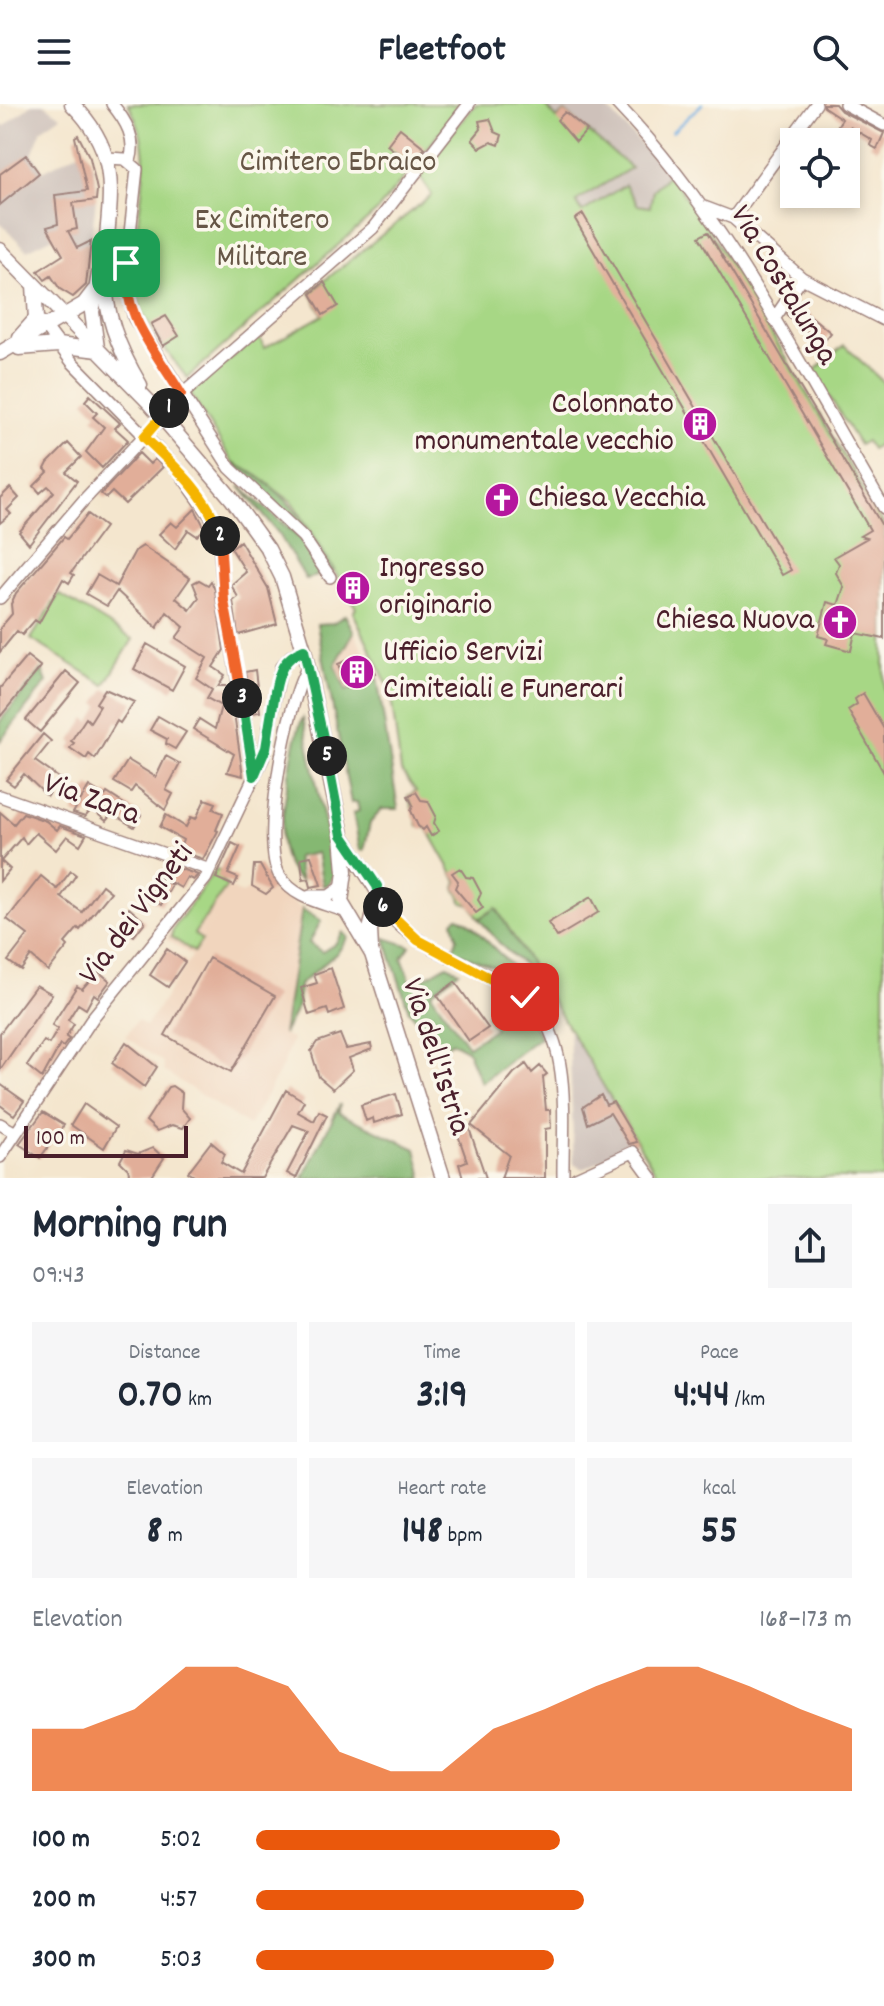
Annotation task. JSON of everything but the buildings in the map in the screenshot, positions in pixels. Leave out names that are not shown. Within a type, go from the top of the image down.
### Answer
[{"type":"main road","points":[[72,104],[91,126],[107,158],[112,183],[105,281],[109,313],[121,350],[150,403]]},
{"type":"main road","points":[[98,350],[92,325],[109,223]]},
{"type":"main road","points":[[0,250],[150,403]]},
{"type":"main road","points":[[0,353],[24,335],[38,311],[33,285]]},
{"type":"main road","points":[[0,353],[84,304],[96,287]]},
{"type":"main road","points":[[0,353],[27,346],[58,345],[98,350]]},
{"type":"main road","name":"Via dell'Istria","points":[[150,403],[232,499],[268,549],[293,607],[342,835],[341,902],[372,954],[443,1178]]},
{"type":"main road","name":"Via dell'Istria","points":[[342,835],[377,886],[379,902],[370,930],[372,954]]},
{"type":"main road","points":[[342,887],[353,878],[372,880]]},
{"type":"main road","points":[[349,913],[368,914],[379,902]]},
{"type":"street","points":[[112,104],[130,132],[133,146],[130,161]]},
{"type":"street","points":[[0,598],[83,501],[178,398],[373,228],[469,104]]},
{"type":"street","name":"Via Costalunga","points":[[617,104],[704,207],[774,319],[884,508]]},
{"type":"street","points":[[733,218],[816,104]]},
{"type":"street","points":[[845,104],[884,125]]},
{"type":"street","points":[[107,158],[130,161],[137,169],[125,271],[128,302],[144,337],[178,398],[212,443],[239,477],[303,537],[330,577]]},
{"type":"street","points":[[704,207],[733,218],[802,278],[884,320]]},
{"type":"street","points":[[774,319],[802,278]]},
{"type":"street","points":[[38,311],[58,345],[147,433],[178,470],[218,527],[224,601],[254,776]]},
{"type":"street","name":"Via dei Vigneti","points":[[0,1157],[94,1016],[210,870],[266,748],[281,667],[291,656],[304,650]]},
{"type":"street","points":[[308,667],[290,712],[271,841],[280,876],[301,895],[349,913]]},
{"type":"street","points":[[290,712],[307,703],[317,711]]},
{"type":"street","name":"Via Zara","points":[[0,796],[210,870]]},
{"type":"street","points":[[301,895],[329,896],[342,887]]},
{"type":"street","points":[[379,902],[390,918],[418,940],[501,983],[538,1010],[552,1035],[559,1063],[563,1178]]},
{"type":"street","points":[[0,1124],[16,1133]]},
{"type":"street","points":[[576,1178],[633,1152],[652,1178]]},
{"type":"shaded area","points":[[32,104],[44,104],[61,116],[42,129],[32,154],[43,171],[85,149],[93,167],[97,190],[91,241],[77,248],[70,235],[66,237],[61,233],[27,250],[0,223],[0,123],[5,126]]},
{"type":"shaded area","points":[[544,104],[603,104],[669,174],[653,190],[650,207],[638,205],[582,212],[576,202],[631,167],[565,112],[557,120]]},
{"type":"shaded area","points":[[354,632],[377,677],[346,691],[335,665]]},
{"type":"shaded area","points":[[216,869],[225,874],[221,883],[242,894],[252,886],[266,894],[273,888],[302,909],[283,1034],[292,1039],[283,1065],[249,1126],[164,1071],[163,1062],[125,1037],[137,1020],[146,1026],[192,956],[166,939]]},
{"type":"shaded area","points":[[569,1029],[637,1142],[583,1169],[574,1164]]},
{"type":"green space","points":[[128,104],[463,104],[377,211],[187,378],[153,330],[138,299],[134,250],[144,177],[143,153],[139,129]]},
{"type":"green space","points":[[476,104],[544,104],[557,119],[565,112],[631,168],[576,201],[582,212],[625,185],[638,205],[650,207],[653,190],[669,174],[710,231],[747,291],[884,525],[884,1178],[659,1178],[497,909],[479,919],[471,905],[463,903],[455,888],[457,881],[427,828],[418,826],[408,796],[416,791],[401,771],[390,690],[353,612],[356,608],[299,512],[291,501],[233,463],[190,393],[259,335],[264,348],[323,315],[310,292],[432,195],[418,174]]},
{"type":"green space","points":[[844,345],[884,383],[884,426],[878,445],[871,449],[866,441],[859,445],[814,371]]},
{"type":"green space","points":[[233,463],[280,494],[304,522],[334,570],[330,572]]},
{"type":"green space","points":[[240,486],[301,540],[324,574],[306,579],[279,534]]},
{"type":"green space","points":[[59,594],[133,639],[105,685],[31,639]]},
{"type":"green space","points":[[345,615],[354,632],[335,665],[346,691],[377,677],[398,809],[382,809],[370,823],[364,851],[360,850],[353,813],[359,811],[357,802],[351,803],[317,624],[333,623]]},
{"type":"green space","points":[[42,670],[47,682],[0,741],[0,721]]},
{"type":"green space","points":[[303,718],[335,873],[329,884],[323,886],[317,853],[296,857],[301,881],[289,867],[281,843],[289,775]]},
{"type":"green space","points":[[216,869],[225,874],[221,882],[227,886],[194,934],[202,940],[194,952],[171,937],[173,929]]},
{"type":"green space","points":[[496,908],[539,979],[502,946],[479,919]]},
{"type":"green space","points":[[302,909],[321,921],[309,943],[322,952],[335,944],[343,932],[348,937],[338,952],[299,985],[298,1005],[283,1034]]},
{"type":"green space","points":[[458,917],[468,922],[538,992],[511,973],[453,951],[457,938],[453,921]]},
{"type":"green space","points":[[385,938],[410,946],[402,958],[412,985],[447,965],[459,971],[431,993],[468,1046],[495,1028],[486,1015],[512,999],[529,1017],[540,1037],[481,1083],[467,1050],[452,1042],[443,1049],[409,1011]]},
{"type":"green space","points":[[340,1104],[339,1113],[416,1149],[423,1178],[303,1178]]},
{"type":"waterway","points":[[672,132],[702,104]]},
{"type":"place","name":"Colonnato monumentale vecchio","points":[[700,424]]},
{"type":"place","name":"Chiesa Vecchia","points":[[502,500]]},
{"type":"place","name":"Ingresso originario","points":[[353,588]]},
{"type":"place","name":"Chiesa Nuova","points":[[840,622]]},
{"type":"place","name":"Ufficio Servizi Cimiteiali e Funerari","points":[[357,672]]},
{"type":"route","points":[[126,263],[128,302],[134,318],[181,394],[144,437],[178,470],[210,511],[218,527],[224,601],[254,776],[266,748],[281,667],[291,656],[304,650],[342,835],[377,886],[379,902],[390,918],[418,940],[525,997]]},
{"type":"park label","name":"Cimitero Ebraico","points":[[338,164]]},
{"type":"park label","name":"Ex Cimitero Militare","points":[[262,240]]}]
